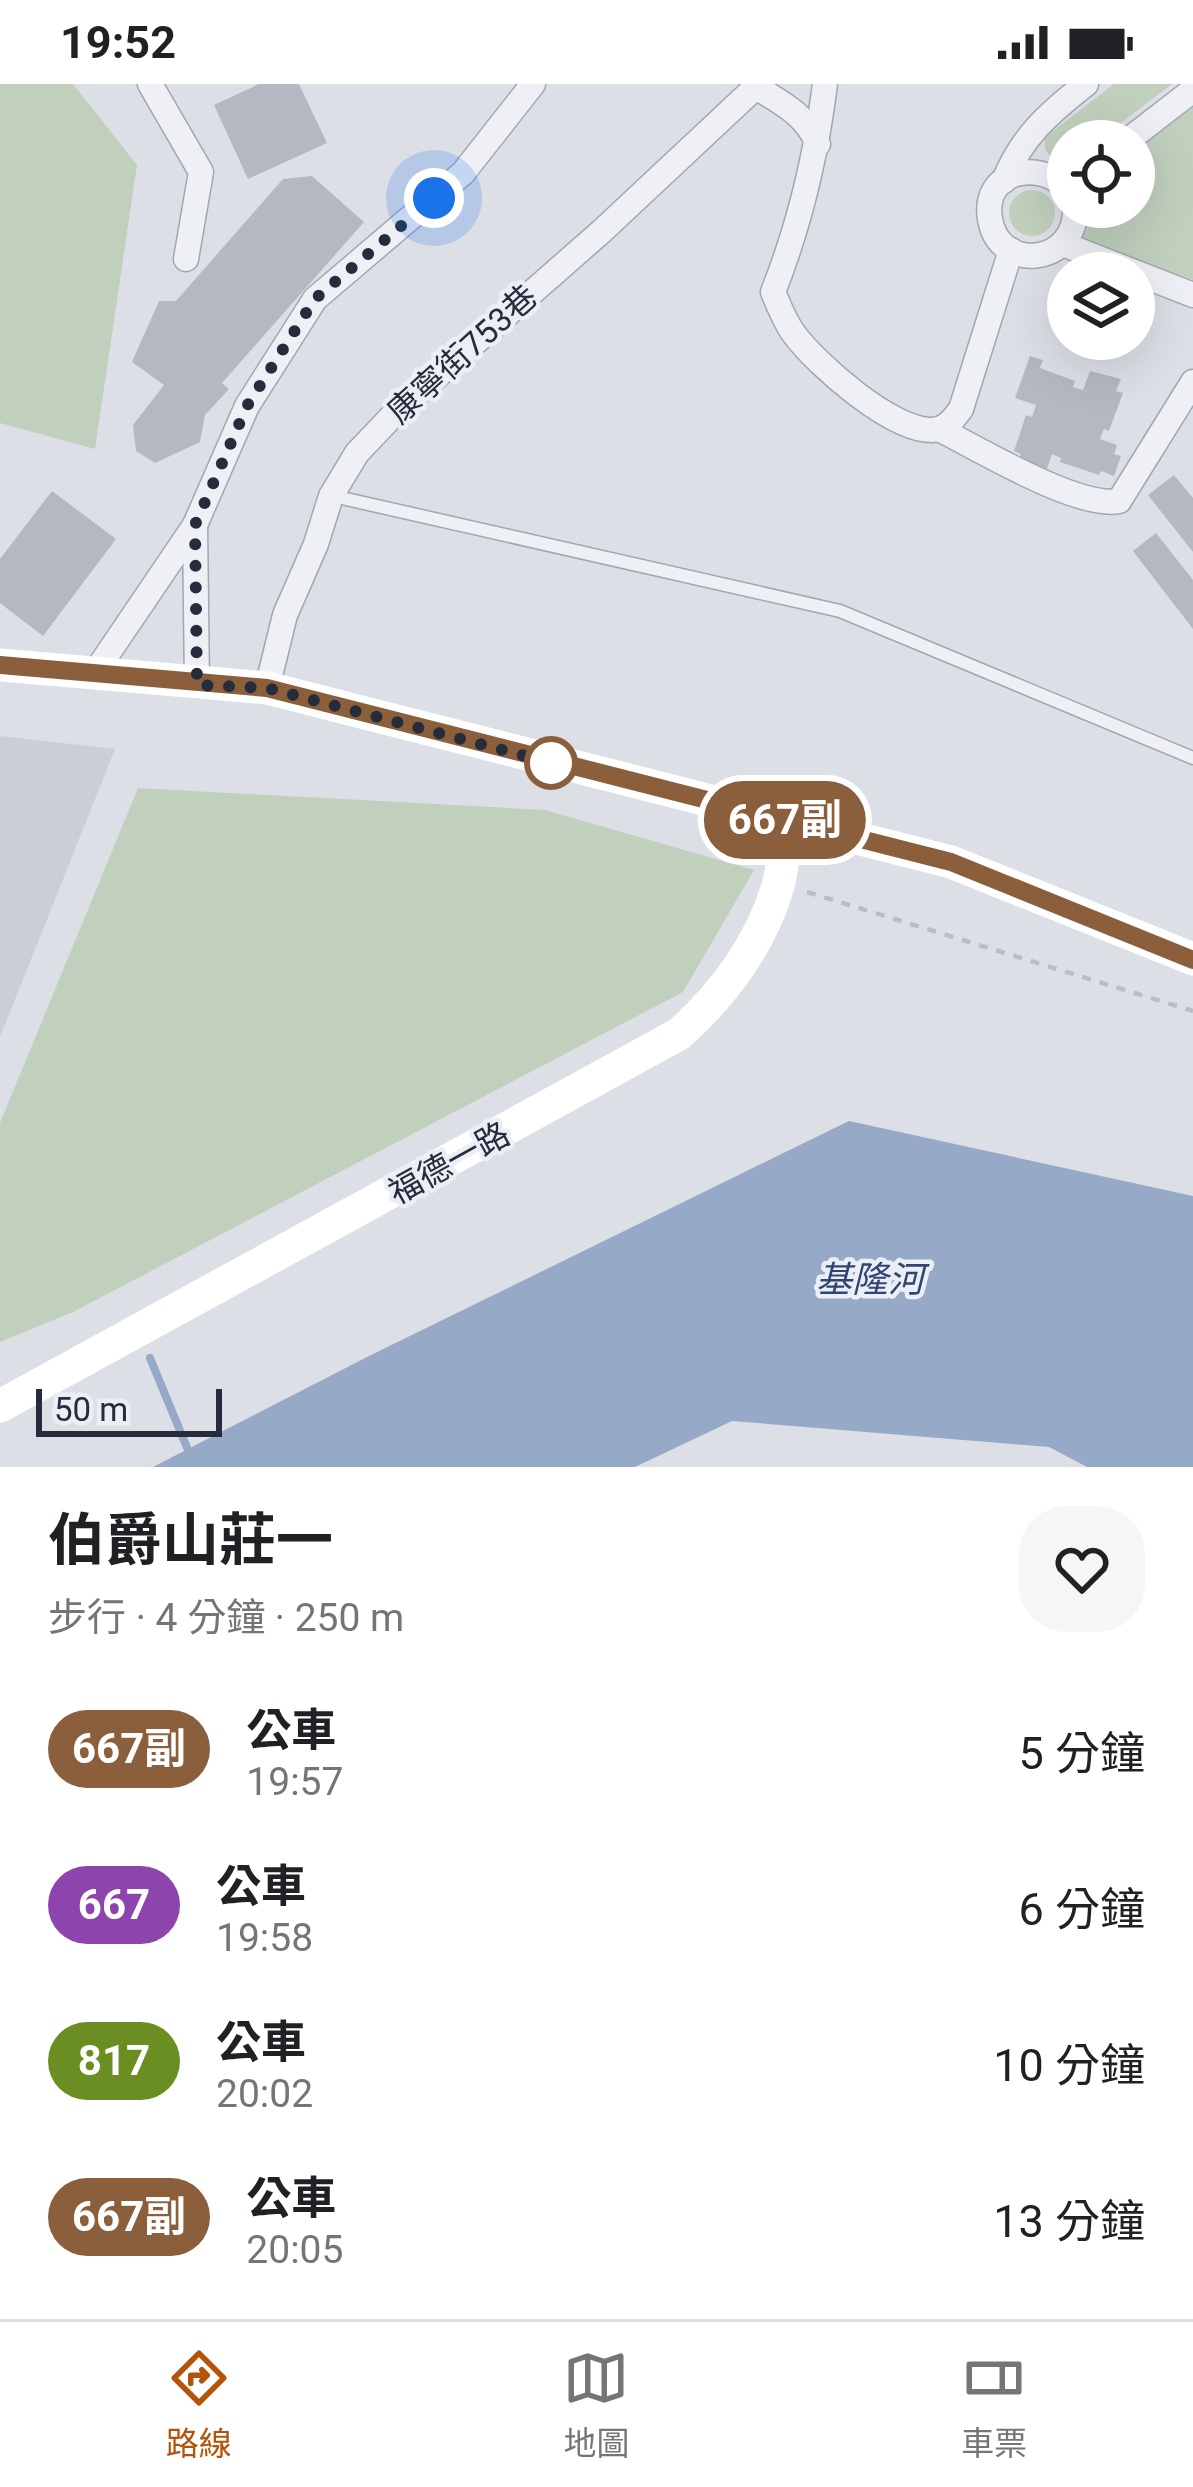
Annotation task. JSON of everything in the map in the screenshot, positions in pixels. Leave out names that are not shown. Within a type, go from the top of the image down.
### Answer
[{"type":"street","points":[[150,84],[201,172],[186,259]]},
{"type":"street","points":[[94,674],[195,525],[247,406],[315,299],[463,173],[533,84]]},
{"type":"street","points":[[825,84],[818,144],[796,236],[772,292],[793,332],[859,398],[915,428],[939,429],[1032,476],[1103,504],[1119,501],[1193,382]]},
{"type":"street","points":[[1072,228],[1063,244],[1044,255],[1030,256],[1011,250],[995,234],[990,206],[1012,161],[1042,119],[1086,84]]},
{"type":"street","points":[[757,86],[796,112],[818,144]]},
{"type":"street","name":"康寧街753巷","points":[[267,688],[284,615],[332,496],[357,453],[397,411],[602,231],[757,86]]},
{"type":"street","points":[[1154,120],[1193,90]]},
{"type":"street","points":[[1004,181],[1030,170],[1047,173]]},
{"type":"street","points":[[1063,244],[1193,295]]},
{"type":"street","points":[[939,429],[961,409],[1011,250]]},
{"type":"street","points":[[195,525],[197,685]]},
{"type":"street","points":[[0,665],[267,688],[951,862],[1193,959]]},
{"type":"street","name":"福德一路","points":[[0,1406],[679,1034],[713,1004],[759,934],[779,884],[786,820]]},
{"type":"lane","points":[[332,496],[840,610],[1193,758]]},
{"type":"path","points":[[779,884],[1193,1011]]},
{"type":"shaded area","points":[[0,736],[115,749],[0,1037]]},
{"type":"green space","points":[[0,84],[73,84],[137,165],[95,449],[0,423]]},
{"type":"green space","points":[[1114,84],[1172,84],[1125,120],[1067,120]]},
{"type":"green space","points":[[1193,106],[1193,280],[1155,266],[1155,252],[1117,252],[1079,238],[1084,228],[1155,228],[1155,135]]},
{"type":"green space","points":[[1023,191],[1041,191],[1047,196],[1049,228],[1041,235],[1023,235],[1010,222],[1010,204]]},
{"type":"green space","points":[[138,788],[545,810],[754,870],[683,992],[73,1312],[0,1342],[0,1123]]},
{"type":"water","name":"基隆河","points":[[849,1121],[1193,1196],[1193,1467],[1087,1467],[1049,1447],[732,1421],[635,1467],[153,1467],[371,1355]]},
{"type":"building","points":[[259,84],[299,84],[327,143],[248,179],[214,105]]},
{"type":"building","points":[[312,176],[364,222],[222,383],[229,389],[205,415],[200,442],[155,463],[136,451],[133,425],[164,385],[132,362],[159,301],[176,301],[283,179]]},
{"type":"building","points":[[1030,356],[1043,360],[1040,368],[1075,381],[1073,387],[1083,390],[1090,371],[1121,379],[1116,391],[1123,393],[1109,431],[1104,429],[1100,439],[1117,445],[1114,454],[1121,456],[1114,476],[1060,462],[1052,454],[1046,471],[1016,467],[1021,454],[1014,451],[1026,415],[1032,417],[1036,405],[1015,398]]},
{"type":"building","points":[[1174,475],[1193,498],[1193,552],[1148,495]]},
{"type":"building","points":[[52,491],[116,539],[43,636],[0,603],[0,559]]},
{"type":"building","points":[[1156,533],[1193,580],[1193,629],[1133,551]]},
{"type":"waterway","points":[[150,1358],[195,1467]]},
{"type":"bus line","name":"667副","points":[[0,665],[267,688],[951,862],[1193,960]]},
{"type":"route","points":[[434,198],[315,299],[247,406],[195,525],[197,685],[267,688],[556,764],[551,763]]}]
